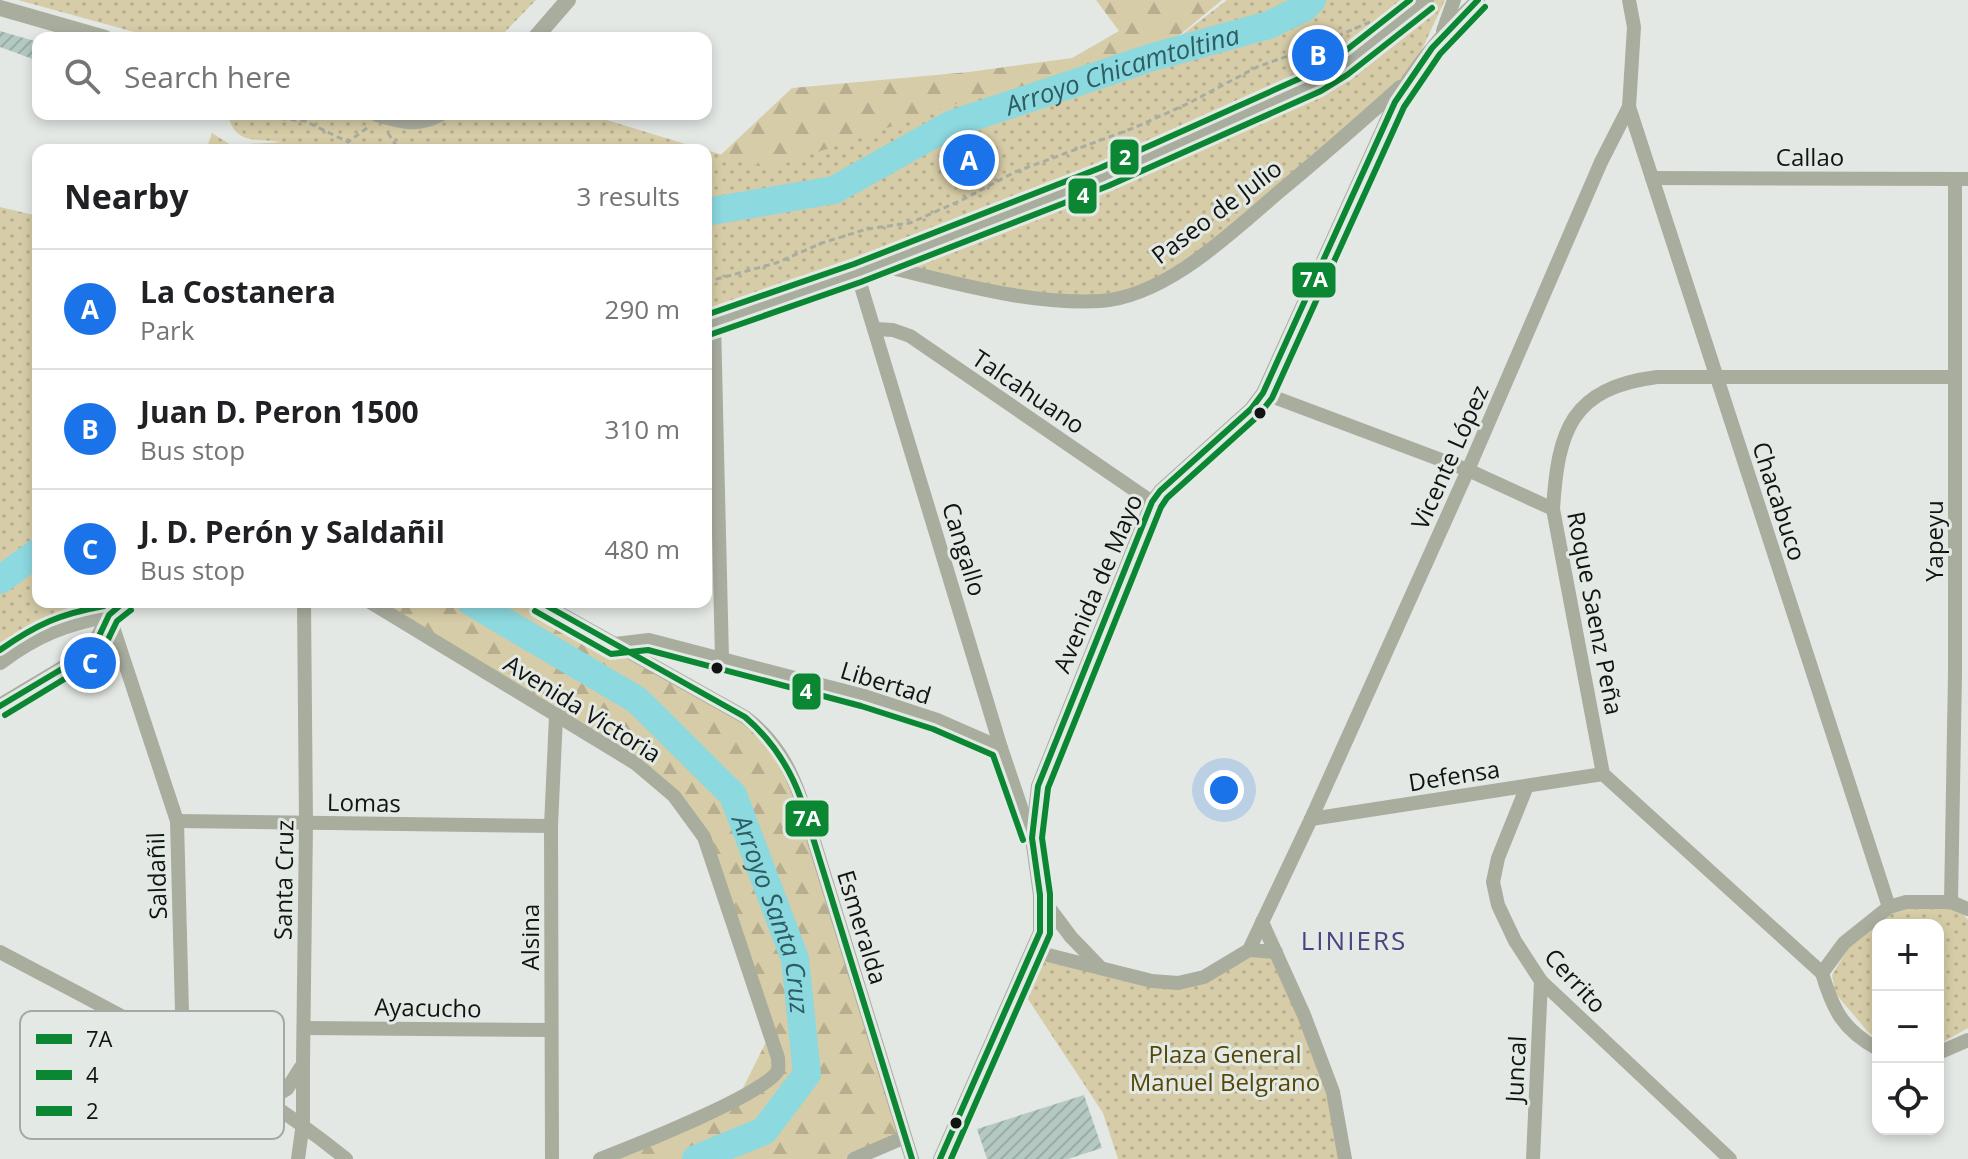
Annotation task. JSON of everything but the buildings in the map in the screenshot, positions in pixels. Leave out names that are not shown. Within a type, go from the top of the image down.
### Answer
[{"type":"street","points":[[540,32],[568,0]]},
{"type":"street","points":[[712,324],[857,273],[1104,177],[1317,82],[1341,67],[1426,0]]},
{"type":"street","name":"Avenida de Mayo","points":[[1442,35],[1454,0]]},
{"type":"street","name":"Avenida de Mayo","points":[[940,1159],[1032,951],[1041,923],[1032,838],[1034,805],[1044,769],[1152,502],[1160,491],[1251,409],[1263,393],[1395,102],[1408,79],[1442,35],[1478,0]]},
{"type":"street","name":"Vicente López","points":[[1249,950],[1468,470],[1601,162],[1629,107],[1634,27],[1629,0]]},
{"type":"street","points":[[0,8],[84,32]]},
{"type":"street","name":"Paseo de Julio","points":[[878,265],[1043,299],[1103,301],[1130,296],[1187,266],[1219,242],[1334,146],[1408,79]]},
{"type":"street","name":"Chacabuco","points":[[1629,107],[1889,907]]},
{"type":"street","points":[[399,120],[428,120]]},
{"type":"street","name":"Callao","points":[[1652,178],[1962,179]]},
{"type":"street","name":"Yapeyu","points":[[1951,902],[1961,674],[1955,377],[1962,179]]},
{"type":"street","name":"Cangallo","points":[[857,273],[1001,748],[1032,838]]},
{"type":"street","name":"Talcahuano","points":[[876,329],[893,330],[910,336],[1152,502]]},
{"type":"street","name":"Roque Saenz Peña","points":[[1603,774],[1553,509],[1556,464],[1573,419],[1587,403],[1605,389],[1627,381],[1657,377],[1955,377]]},
{"type":"street","points":[[712,381],[722,659]]},
{"type":"street","points":[[1263,393],[1468,470],[1553,509]]},
{"type":"street","points":[[0,706],[92,651],[109,615],[117,608]]},
{"type":"street","name":"Santa Cruz","points":[[298,1159],[303,1123],[304,608]]},
{"type":"street","name":"Avenida Victoria","points":[[380,608],[635,763],[674,796],[704,837],[778,1058],[777,1071],[769,1080],[737,1100],[600,1159]]},
{"type":"street","name":"Esmeralda","points":[[553,608],[745,717],[772,741],[791,771],[912,1159]]},
{"type":"street","points":[[3,655],[68,623],[109,615]]},
{"type":"street","name":"Saldañil","points":[[109,615],[177,821],[182,1011]]},
{"type":"street","name":"Libertad","points":[[614,644],[649,640],[864,696],[937,720],[1001,748]]},
{"type":"street","name":"Alsina","points":[[552,1159],[551,826],[556,716]]},
{"type":"street","points":[[1603,774],[1822,973],[1837,1014],[1848,1027],[1872,1045]]},
{"type":"street","name":"Defensa","points":[[1311,819],[1603,774]]},
{"type":"street","name":"Cerrito","points":[[1527,786],[1498,858],[1493,882],[1498,905],[1515,941],[1541,981],[1730,1159]]},
{"type":"street","name":"Lomas","points":[[177,821],[551,826]]},
{"type":"street","points":[[1040,895],[1066,931],[1100,967]]},
{"type":"street","points":[[1822,973],[1844,943],[1889,907],[1906,902],[1951,902],[1968,909]]},
{"type":"street","points":[[1262,922],[1304,1015],[1333,1092],[1345,1159]]},
{"type":"street","points":[[1032,951],[1152,981],[1178,983],[1204,977],[1249,950],[1276,952]]},
{"type":"street","points":[[0,952],[110,1011]]},
{"type":"street","name":"Juncal","points":[[1533,1159],[1541,981]]},
{"type":"street","name":"Ayacucho","points":[[304,1028],[551,1030]]},
{"type":"street","points":[[1944,1050],[1968,1040]]},
{"type":"street","points":[[284,1091],[303,1063]]},
{"type":"street","points":[[284,1112],[303,1123],[346,1159]]},
{"type":"street","points":[[854,1159],[905,1137]]},
{"type":"path","points":[[712,280],[776,263],[852,234],[910,223],[1015,172],[1136,127],[1257,67],[1370,22]]},
{"type":"path","points":[[295,120],[305,121],[348,142],[365,131],[372,120]]},
{"type":"green space","points":[[18,0],[536,0],[505,32],[134,32]]},
{"type":"green space","points":[[1096,0],[1222,0],[1153,57],[971,220],[712,166],[792,88],[969,72],[1072,58],[1119,31]]},
{"type":"green space","points":[[1227,0],[1445,0],[1408,79],[1220,242],[1130,296],[1043,299],[878,265],[712,324],[712,152],[769,169],[959,103],[1153,57]]},
{"type":"green space","points":[[230,120],[607,120],[685,144],[248,144],[282,142],[241,136]]},
{"type":"green space","points":[[212,133],[229,144],[208,144]]},
{"type":"green space","points":[[0,207],[32,215],[32,608],[76,608],[0,645]]},
{"type":"green space","points":[[379,608],[551,608],[745,717],[791,771],[905,1137],[854,1159],[607,1159],[737,1100],[770,1034],[704,837],[674,796]]},
{"type":"green space","points":[[1951,907],[1968,920],[1968,1028],[1944,1042],[1944,919],[1883,919],[1892,912],[1907,908]]},
{"type":"green space","points":[[1872,928],[1872,1035],[1835,993],[1832,975],[1849,947]]},
{"type":"green space","name":"Plaza General Manuel Belgrano","points":[[1249,950],[1276,952],[1304,1015],[1345,1159],[1118,1159],[1103,1113],[1018,984],[1032,951],[1178,983]]},
{"type":"waterway","name":"Arroyo Chicamtoltina","points":[[712,211],[834,190],[952,124],[1153,57],[1269,25],[1304,8],[1312,0]]},
{"type":"waterway","name":"Arroyo Chicamtoltina","points":[[0,580],[32,556]]},
{"type":"waterway","name":"Arroyo Santa Cruz","points":[[481,608],[637,700],[733,795],[795,959],[807,1074],[764,1131],[696,1159]]},
{"type":"transit line","name":"2","points":[[712,313],[854,264],[1100,168],[1312,73],[1335,59],[1410,0]]},
{"type":"transit line","name":"7A","points":[[940,1159],[1040,932],[1040,895],[1032,838],[1038,786],[1152,502],[1160,491],[1251,409],[1263,393],[1395,102],[1432,48],[1478,0]]},
{"type":"transit line","name":"4","points":[[951,1159],[1050,934],[1050,894],[1042,838],[1048,788],[1161,507],[1167,498],[1258,416],[1272,398],[1404,107],[1440,54],[1485,7]]},
{"type":"transit line","name":"4","points":[[712,334],[861,282],[1108,186],[1321,91],[1347,75],[1432,8]]},
{"type":"transit line","name":"2","points":[[0,650],[49,621],[95,608]]},
{"type":"transit line","name":"7A","points":[[0,706],[92,651],[109,615],[117,608]]},
{"type":"transit line","name":"7A","points":[[551,608],[745,717],[779,754],[801,799],[912,1159]]},
{"type":"transit line","name":"4","points":[[5,715],[99,658],[117,621],[131,610]]},
{"type":"transit line","name":"4","points":[[535,611],[611,654],[648,650],[861,706],[933,729],[993,755],[1023,840]]},
{"type":"place","name":"Juan D. Peron 1500","points":[[1318,55]]},
{"type":"place","name":"La Costanera","points":[[969,160]]},
{"type":"place","name":"J. D. Perón y Saldañil","points":[[90,663]]},
{"type":"district","name":"LINIERS","points":[[1354,940]]}]
